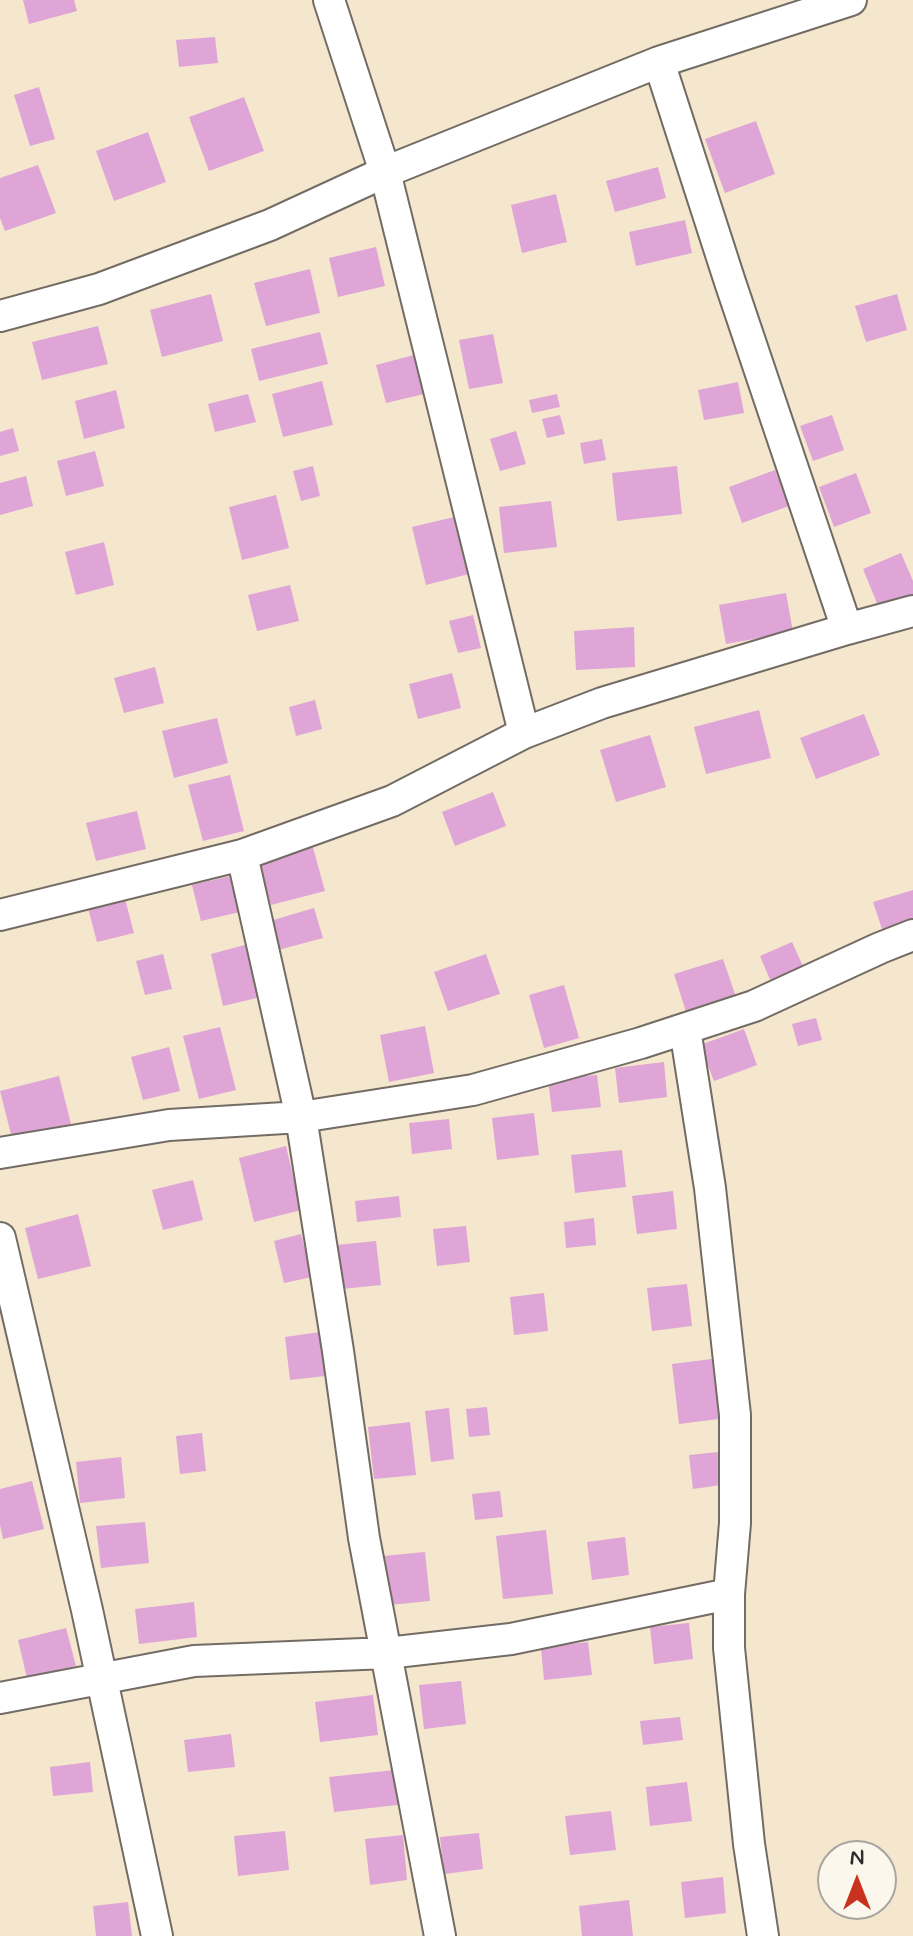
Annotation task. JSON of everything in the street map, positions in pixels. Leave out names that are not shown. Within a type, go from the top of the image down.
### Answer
[{"type":"street","points":[[329,0],[385,172],[524,733]]},
{"type":"street","points":[[0,316],[99,289],[270,225],[385,172],[659,62],[848,1]]},
{"type":"street","points":[[659,62],[847,629]]},
{"type":"street","points":[[0,915],[242,855],[392,801],[524,733],[602,703],[913,611]]},
{"type":"street","points":[[242,855],[301,1117],[364,1538],[440,1936]]},
{"type":"street","points":[[0,1153],[169,1125],[301,1117],[473,1090],[754,1006],[913,935]]},
{"type":"street","points":[[685,1029],[710,1188],[735,1415],[730,1663],[749,1844],[763,1936]]},
{"type":"street","points":[[0,1238],[84,1594],[157,1936]]},
{"type":"street","points":[[0,1698],[194,1661],[387,1653],[511,1639],[729,1594]]},
{"type":"building","points":[[23,0],[74,0],[77,11],[29,24]]},
{"type":"building","points":[[215,37],[218,63],[179,67],[176,40]]},
{"type":"building","points":[[39,87],[55,139],[30,146],[14,95]]},
{"type":"building","points":[[244,97],[264,151],[209,171],[189,117]]},
{"type":"building","points":[[756,121],[775,174],[725,193],[705,139]]},
{"type":"building","points":[[148,132],[166,182],[114,201],[96,151]]},
{"type":"building","points":[[38,165],[56,213],[5,231],[0,218],[0,178]]},
{"type":"building","points":[[658,167],[666,198],[615,212],[606,181]]},
{"type":"building","points":[[556,194],[567,242],[522,253],[511,205]]},
{"type":"building","points":[[685,220],[692,253],[636,266],[629,232]]},
{"type":"building","points":[[376,247],[385,286],[338,297],[329,258]]},
{"type":"building","points":[[310,269],[320,313],[266,326],[254,283]]},
{"type":"building","points":[[211,294],[223,341],[162,357],[150,310]]},
{"type":"building","points":[[897,294],[907,330],[866,342],[855,306]]},
{"type":"building","points":[[98,326],[108,364],[42,380],[32,342]]},
{"type":"building","points":[[320,332],[328,364],[259,381],[251,349]]},
{"type":"building","points":[[493,334],[503,383],[469,389],[459,340]]},
{"type":"building","points":[[414,355],[424,394],[386,403],[376,365]]},
{"type":"building","points":[[322,381],[333,425],[283,437],[272,394]]},
{"type":"building","points":[[738,382],[744,413],[704,420],[698,390]]},
{"type":"building","points":[[116,390],[125,428],[84,439],[75,401]]},
{"type":"building","points":[[248,394],[256,422],[215,432],[208,404]]},
{"type":"building","points":[[557,394],[560,407],[532,413],[529,400]]},
{"type":"building","points":[[560,415],[565,434],[547,438],[542,419]]},
{"type":"building","points":[[832,415],[844,450],[813,461],[800,426]]},
{"type":"building","points":[[13,428],[19,451],[0,456],[0,432]]},
{"type":"building","points":[[516,431],[526,464],[500,471],[490,439]]},
{"type":"building","points":[[602,439],[606,460],[584,464],[580,443]]},
{"type":"building","points":[[95,451],[104,486],[66,496],[57,461]]},
{"type":"building","points":[[313,466],[320,496],[301,501],[293,471]]},
{"type":"building","points":[[677,466],[682,514],[617,521],[612,473]]},
{"type":"building","points":[[775,470],[789,506],[742,523],[729,487]]},
{"type":"building","points":[[856,473],[871,513],[834,527],[819,487]]},
{"type":"building","points":[[26,476],[33,506],[0,515],[0,483]]},
{"type":"building","points":[[276,495],[289,548],[242,560],[229,507]]},
{"type":"building","points":[[551,501],[557,547],[504,553],[499,507]]},
{"type":"building","points":[[454,517],[469,574],[426,585],[412,527]]},
{"type":"building","points":[[104,542],[114,585],[76,595],[65,552]]},
{"type":"building","points":[[901,553],[913,581],[913,594],[879,608],[863,569]]},
{"type":"building","points":[[290,585],[299,621],[257,631],[248,595]]},
{"type":"building","points":[[786,593],[793,632],[726,644],[719,605]]},
{"type":"building","points":[[473,615],[481,648],[458,653],[449,621]]},
{"type":"building","points":[[634,627],[635,667],[576,670],[574,631]]},
{"type":"building","points":[[155,667],[164,703],[124,713],[114,678]]},
{"type":"building","points":[[452,673],[461,708],[418,719],[409,684]]},
{"type":"building","points":[[315,700],[322,729],[296,736],[289,707]]},
{"type":"building","points":[[759,710],[771,758],[706,774],[694,727]]},
{"type":"building","points":[[864,714],[880,755],[816,779],[800,738]]},
{"type":"building","points":[[217,718],[228,763],[174,778],[162,731]]},
{"type":"building","points":[[650,735],[666,787],[616,802],[600,750]]},
{"type":"building","points":[[230,775],[244,831],[203,841],[188,785]]},
{"type":"building","points":[[493,792],[506,826],[455,846],[442,812]]},
{"type":"building","points":[[137,811],[146,849],[96,861],[86,823]]},
{"type":"building","points":[[312,844],[325,891],[271,905],[258,858]]},
{"type":"building","points":[[235,875],[244,911],[201,921],[192,885]]},
{"type":"building","points":[[913,890],[913,925],[884,935],[873,902]]},
{"type":"building","points":[[125,899],[134,933],[97,942],[88,908]]},
{"type":"building","points":[[314,908],[323,938],[278,950],[270,921]]},
{"type":"building","points":[[792,942],[807,975],[774,989],[760,956]]},
{"type":"building","points":[[252,943],[265,996],[223,1006],[211,954]]},
{"type":"building","points":[[163,954],[172,989],[145,995],[136,961]]},
{"type":"building","points":[[486,954],[500,994],[448,1011],[434,972]]},
{"type":"building","points":[[723,959],[738,1003],[688,1018],[674,974]]},
{"type":"building","points":[[564,985],[579,1038],[544,1048],[529,995]]},
{"type":"building","points":[[816,1018],[822,1040],[798,1046],[792,1024]]},
{"type":"building","points":[[425,1026],[434,1073],[389,1082],[380,1035]]},
{"type":"building","points":[[220,1027],[236,1090],[199,1099],[183,1036]]},
{"type":"building","points":[[744,1029],[757,1065],[714,1081],[700,1045]]},
{"type":"building","points":[[169,1047],[180,1091],[143,1100],[131,1057]]},
{"type":"building","points":[[664,1062],[667,1097],[619,1103],[615,1068]]},
{"type":"building","points":[[597,1075],[601,1107],[552,1112],[548,1079]]},
{"type":"building","points":[[59,1076],[71,1124],[12,1138],[0,1091]]},
{"type":"building","points":[[534,1113],[539,1155],[497,1160],[492,1118]]},
{"type":"building","points":[[449,1119],[452,1149],[412,1154],[409,1123]]},
{"type":"building","points":[[286,1146],[301,1210],[254,1222],[239,1158]]},
{"type":"building","points":[[622,1150],[626,1187],[575,1193],[571,1155]]},
{"type":"building","points":[[193,1180],[203,1220],[163,1230],[152,1190]]},
{"type":"building","points":[[673,1191],[677,1229],[637,1234],[632,1196]]},
{"type":"building","points":[[399,1196],[401,1217],[357,1222],[355,1201]]},
{"type":"building","points":[[78,1214],[91,1266],[38,1279],[25,1228]]},
{"type":"building","points":[[594,1218],[596,1245],[566,1248],[564,1222]]},
{"type":"building","points":[[466,1226],[470,1262],[437,1266],[433,1229]]},
{"type":"building","points":[[301,1234],[312,1277],[284,1283],[274,1241]]},
{"type":"building","points":[[376,1241],[381,1285],[342,1289],[337,1245]]},
{"type":"building","points":[[687,1284],[692,1326],[652,1331],[647,1288]]},
{"type":"building","points":[[544,1293],[548,1331],[514,1335],[510,1297]]},
{"type":"building","points":[[320,1332],[325,1376],[290,1380],[285,1337]]},
{"type":"building","points":[[720,1358],[726,1418],[679,1424],[672,1364]]},
{"type":"building","points":[[487,1407],[490,1435],[469,1437],[466,1409]]},
{"type":"building","points":[[449,1408],[454,1459],[431,1462],[425,1411]]},
{"type":"building","points":[[410,1422],[416,1475],[374,1479],[368,1427]]},
{"type":"building","points":[[202,1433],[206,1471],[180,1474],[176,1436]]},
{"type":"building","points":[[718,1452],[721,1485],[693,1489],[689,1455]]},
{"type":"building","points":[[121,1457],[125,1498],[80,1503],[76,1462]]},
{"type":"building","points":[[32,1481],[44,1529],[3,1539],[0,1489]]},
{"type":"building","points":[[500,1491],[503,1517],[475,1520],[472,1494]]},
{"type":"building","points":[[145,1522],[149,1563],[101,1568],[96,1526]]},
{"type":"building","points":[[546,1530],[553,1594],[503,1599],[496,1536]]},
{"type":"building","points":[[625,1537],[629,1575],[592,1580],[587,1542]]},
{"type":"building","points":[[425,1552],[430,1601],[389,1605],[383,1556]]},
{"type":"building","points":[[194,1602],[197,1637],[139,1644],[135,1609]]},
{"type":"building","points":[[689,1623],[693,1659],[654,1664],[650,1627]]},
{"type":"building","points":[[66,1628],[76,1666],[27,1678],[18,1640]]},
{"type":"building","points":[[588,1642],[592,1675],[544,1680],[541,1648]]},
{"type":"building","points":[[461,1681],[466,1724],[424,1729],[419,1685]]},
{"type":"building","points":[[373,1695],[378,1735],[320,1742],[315,1702]]},
{"type":"building","points":[[680,1717],[683,1740],[643,1745],[640,1721]]},
{"type":"building","points":[[231,1734],[235,1767],[188,1772],[184,1740]]},
{"type":"building","points":[[90,1762],[93,1792],[53,1796],[50,1767]]},
{"type":"building","points":[[395,1770],[398,1805],[334,1812],[329,1777]]},
{"type":"building","points":[[687,1782],[692,1821],[650,1826],[646,1787]]},
{"type":"building","points":[[611,1811],[616,1850],[570,1855],[565,1816]]},
{"type":"building","points":[[285,1831],[289,1870],[238,1876],[234,1836]]},
{"type":"building","points":[[479,1833],[483,1869],[444,1874],[440,1837]]},
{"type":"building","points":[[403,1835],[407,1880],[370,1885],[365,1839]]},
{"type":"building","points":[[723,1877],[726,1913],[685,1918],[681,1882]]},
{"type":"building","points":[[629,1900],[633,1936],[582,1936],[579,1906]]},
{"type":"building","points":[[128,1902],[132,1936],[96,1936],[93,1906]]}]
